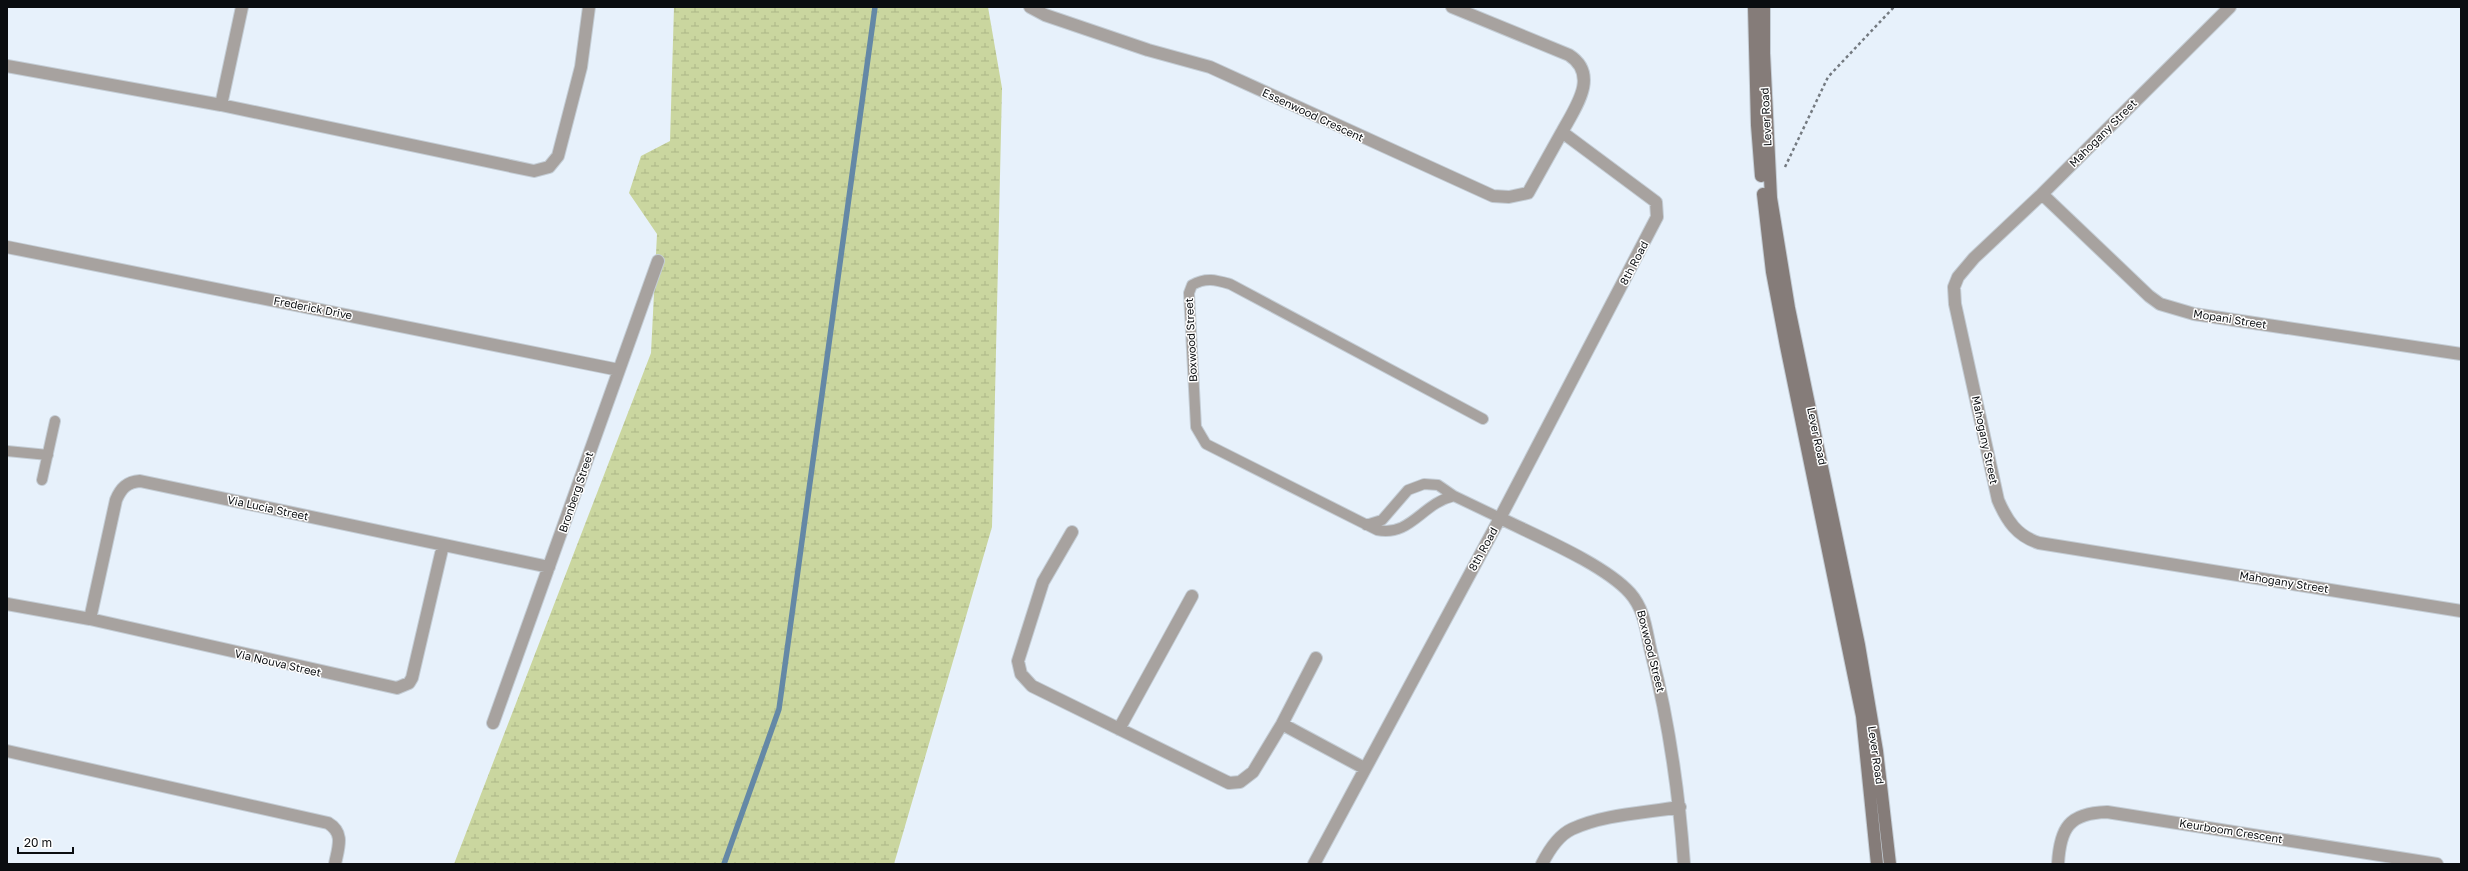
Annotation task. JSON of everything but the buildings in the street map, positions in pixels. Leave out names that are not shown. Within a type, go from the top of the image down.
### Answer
[{"type":"main road","name":"Lever Road","points":[[1754,7],[1757,125],[1764,210],[1772,272],[1862,716],[1877,864]]},
{"type":"main road","name":"Lever Road","points":[[1764,7],[1764,68],[1770,198],[1789,308],[1859,645],[1877,751],[1890,864]]},
{"type":"street","points":[[221,105],[242,7]]},
{"type":"street","points":[[7,66],[221,105],[510,167],[534,171],[544,170],[549,168],[558,156],[581,67],[589,7]]},
{"type":"street","name":"Essenwood Crescent","points":[[1030,7],[1045,15],[1148,50],[1210,67],[1493,196],[1508,197],[1528,193],[1562,132],[1583,88],[1585,73],[1579,63],[1569,55],[1452,7]]},
{"type":"street","name":"Mahogany Street","points":[[2230,7],[2042,194],[1974,258],[1958,277],[1954,296],[1998,500],[2006,518],[2019,533],[2026,539],[2039,543],[2461,611]]},
{"type":"street","name":"8th Road","points":[[1314,864],[1364,768],[1500,518],[1657,218],[1656,202],[1562,132]]},
{"type":"street","name":"Mopani Street","points":[[2042,194],[2104,256],[2160,304],[2194,314],[2461,354]]},
{"type":"street","name":"Frederick Drive","points":[[7,247],[619,370]]},
{"type":"street","name":"Bronberg Street","points":[[493,723],[658,261]]},
{"type":"street","name":"Via Lucia Street","points":[[90,619],[116,500],[124,486],[132,481],[140,480],[549,567]]},
{"type":"street","name":"Boxwood Street","points":[[1500,518],[1606,574],[1624,587],[1637,601],[1644,616],[1662,695],[1680,807],[1684,864]]},
{"type":"street","points":[[1072,532],[1043,582],[1024,641],[1018,668],[1032,686],[1229,783],[1240,782],[1249,777],[1282,724],[1316,658]]},
{"type":"street","name":"Via Nouva Street","points":[[7,604],[90,619],[397,688],[409,683],[412,678],[443,545]]},
{"type":"street","points":[[1119,729],[1192,596]]},
{"type":"street","points":[[1282,724],[1364,768]]},
{"type":"street","points":[[7,751],[328,823],[335,827],[340,839],[334,864]]},
{"type":"street","points":[[1542,864],[1556,843],[1570,830],[1598,820],[1680,807]]},
{"type":"street","name":"Keurboom Crescent","points":[[2058,864],[2059,844],[2074,819],[2090,812],[2107,812],[2437,864]]},
{"type":"lane","name":"Boxwood Street","points":[[1454,496],[1441,499],[1408,525],[1395,531],[1377,530],[1211,447],[1200,437],[1196,427],[1189,307],[1189,293],[1192,285],[1199,281],[1214,279],[1230,284],[1483,419]]},
{"type":"lane","points":[[42,480],[55,421]]},
{"type":"lane","points":[[7,452],[48,455]]},
{"type":"lane","name":"Boxwood Street","points":[[1366,525],[1382,520],[1408,490],[1424,484],[1438,485],[1454,496],[1500,518]]},
{"type":"path","points":[[1784,170],[1828,77],[1894,7]]},
{"type":"green space","points":[[674,7],[988,7],[1002,88],[992,527],[894,864],[454,864],[651,353],[657,234],[629,193],[641,156],[670,141]]},
{"type":"waterway","points":[[724,864],[779,709],[875,7]]}]
